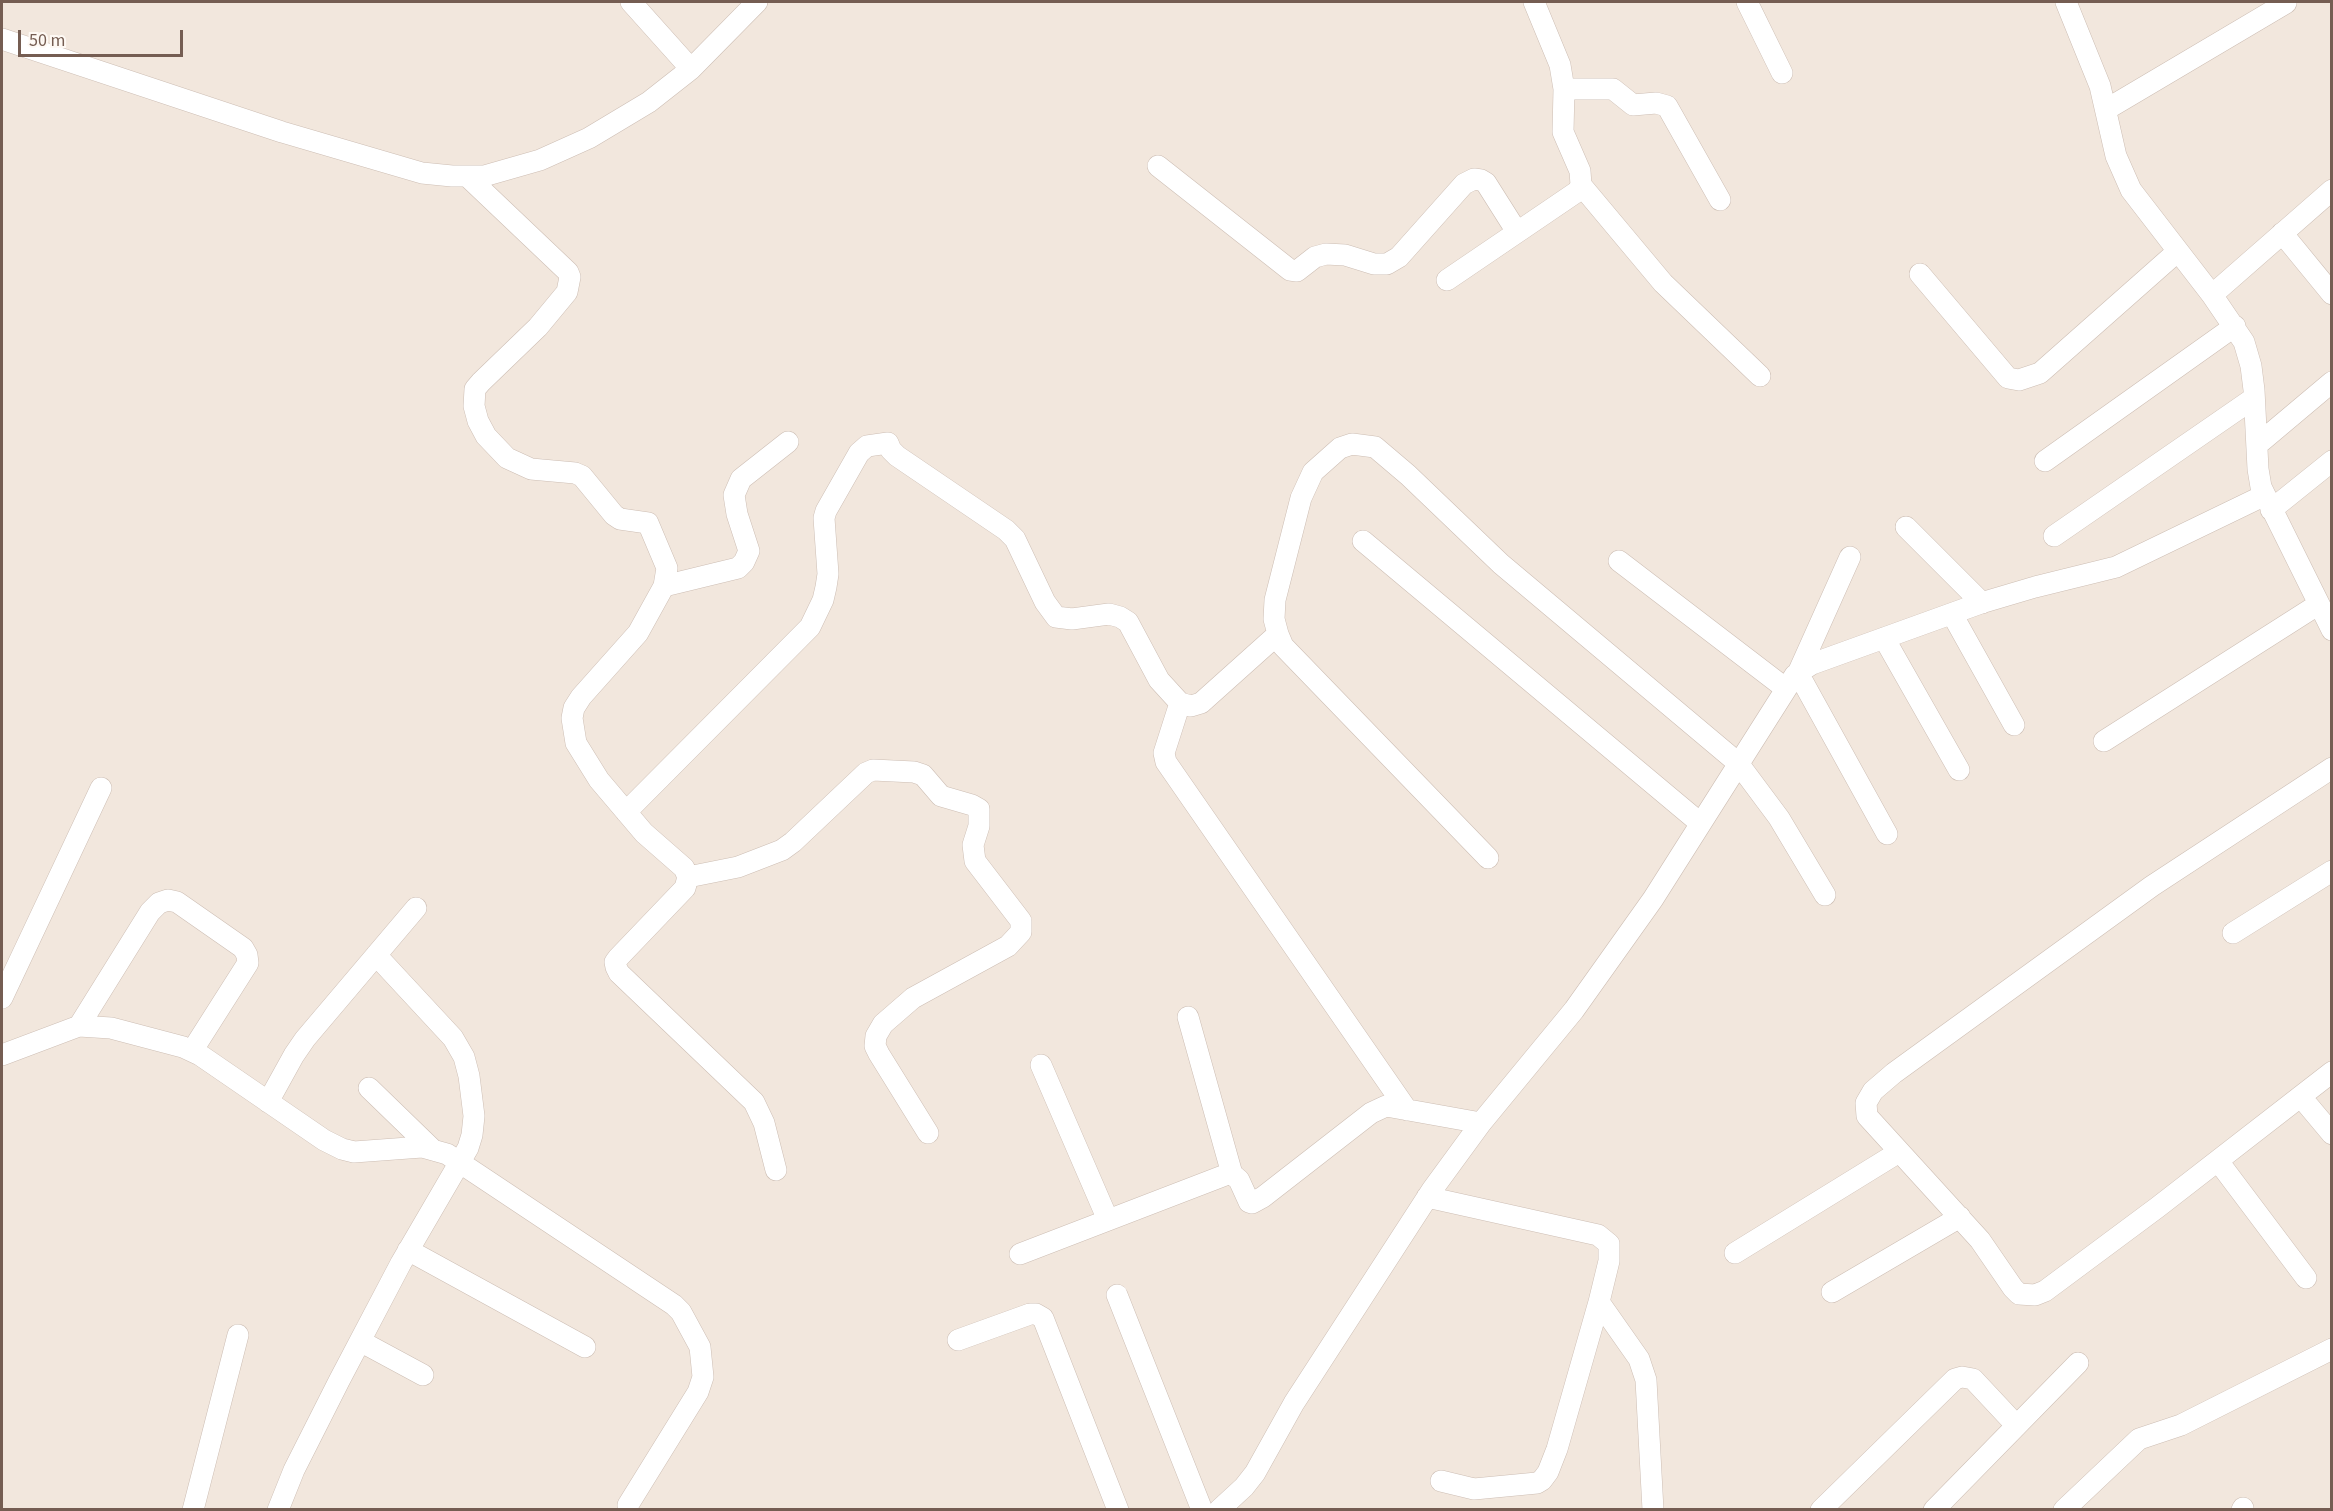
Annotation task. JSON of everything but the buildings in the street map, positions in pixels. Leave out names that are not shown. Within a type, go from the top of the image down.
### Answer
[{"type":"street","points":[[631,2],[691,69]]},
{"type":"street","points":[[2,39],[282,132],[422,173],[484,176],[540,160],[589,138],[648,102],[691,69],[757,2]]},
{"type":"street","points":[[1447,280],[1578,191],[1581,185],[1580,171],[1563,132],[1564,89],[1560,65],[1534,2]]},
{"type":"street","points":[[1747,2],[1782,73]]},
{"type":"street","points":[[2066,2],[2100,86],[2116,156],[2131,190],[2212,295],[2244,342],[2251,366],[2261,487],[2331,630]]},
{"type":"street","points":[[2107,109],[2286,3]]},
{"type":"street","points":[[1564,89],[1613,89],[1633,105],[1656,103],[1667,106],[1720,200]]},
{"type":"street","points":[[1158,166],[1290,270],[1297,271],[1315,257],[1326,254],[1345,255],[1374,264],[1387,264],[1399,257],[1464,184],[1474,179],[1486,183],[1516,232]]},
{"type":"street","points":[[467,176],[568,272],[570,277],[567,291],[538,327],[476,389],[474,406],[478,421],[486,436],[507,458],[531,469],[575,473],[582,476],[614,515],[621,519],[648,523],[667,568],[664,586],[638,633],[581,697],[574,708],[572,718],[576,743],[599,780],[644,833],[684,868],[688,877],[685,888],[618,958],[615,962],[616,967],[619,973],[754,1102],[764,1123],[776,1170]]},
{"type":"street","points":[[1581,185],[1663,283],[1760,376]]},
{"type":"street","points":[[2212,295],[2331,190]]},
{"type":"street","points":[[2282,233],[2331,294]]},
{"type":"street","points":[[1920,274],[2008,378],[2019,380],[2040,373],[2178,251]]},
{"type":"street","points":[[2045,461],[2235,326]]},
{"type":"street","points":[[2257,445],[2331,382]]},
{"type":"street","points":[[2054,536],[2254,398]]},
{"type":"street","points":[[664,586],[738,568],[744,562],[749,551],[737,514],[734,495],[741,479],[788,442]]},
{"type":"street","points":[[626,812],[810,627],[823,600],[828,574],[824,518],[826,511],[859,453],[867,446],[888,443],[897,456],[1006,530],[1015,539],[1045,602],[1056,618],[1072,619],[1109,614],[1128,622],[1160,680],[1180,703],[1191,706],[1201,703],[1278,634]]},
{"type":"street","points":[[1488,858],[1283,646],[1278,634],[1274,619],[1275,600],[1301,498],[1313,472],[1340,448],[1352,444],[1375,447],[1408,475],[1501,564],[1738,763],[1779,818],[1825,895]]},
{"type":"street","points":[[1792,680],[1812,664],[1982,603],[2116,567],[2268,502],[2331,461]]},
{"type":"street","points":[[1906,527],[1982,603]]},
{"type":"street","points":[[1363,541],[1700,823]]},
{"type":"street","points":[[1219,1509],[1244,1487],[1255,1473],[1294,1403],[1427,1197],[1482,1123],[1574,1010],[1653,899],[1792,680],[1850,557]]},
{"type":"street","points":[[1619,561],[1792,680],[1887,834]]},
{"type":"street","points":[[2104,741],[2319,604]]},
{"type":"street","points":[[1952,614],[2014,725]]},
{"type":"street","points":[[1884,638],[1959,770]]},
{"type":"street","points":[[1180,703],[1164,753],[1166,762],[1407,1110]]},
{"type":"street","points":[[2331,768],[2152,886],[1880,1084],[1866,1103],[1867,1116],[1980,1240],[2013,1288],[2019,1294],[2035,1295],[2045,1291],[2218,1161],[2331,1072]]},
{"type":"street","points":[[688,877],[738,867],[782,850],[866,773],[873,770],[914,772],[923,775],[941,796],[978,809],[979,826],[973,845],[975,861],[1021,921],[1020,932],[1008,946],[913,998],[883,1024],[876,1036],[875,1046],[879,1054],[928,1133]]},
{"type":"street","points":[[2,998],[101,788]]},
{"type":"street","points":[[2233,933],[2331,871]]},
{"type":"street","points":[[79,1026],[150,912],[159,903],[168,900],[177,902],[243,948],[248,963],[192,1052]]},
{"type":"street","points":[[268,1102],[305,1039],[416,908]]},
{"type":"street","points":[[278,1509],[294,1470],[360,1341],[408,1250],[468,1148],[474,1116],[464,1057],[453,1038],[376,955]]},
{"type":"street","points":[[1188,1017],[1232,1174],[1239,1180],[1249,1202],[1252,1203],[1263,1197],[1371,1113],[1386,1106],[1482,1123]]},
{"type":"street","points":[[2,1055],[79,1026],[111,1028],[192,1052],[200,1055],[324,1140],[342,1149],[354,1152],[422,1147],[447,1154],[674,1305],[681,1312],[700,1347],[703,1377],[698,1392],[628,1505]]},
{"type":"street","points":[[1041,1065],[1108,1220]]},
{"type":"street","points":[[369,1088],[433,1150]]},
{"type":"street","points":[[2301,1097],[2331,1134]]},
{"type":"street","points":[[1735,1253],[1899,1152]]},
{"type":"street","points":[[2218,1161],[2306,1278]]},
{"type":"street","points":[[1020,1254],[1232,1174]]},
{"type":"street","points":[[1427,1197],[1598,1235],[1605,1239],[1610,1251],[1599,1302],[1557,1449],[1548,1472],[1537,1484],[1474,1489],[1441,1481]]},
{"type":"street","points":[[1832,1292],[1960,1218]]},
{"type":"street","points":[[408,1250],[585,1347]]},
{"type":"street","points":[[1117,1295],[1202,1509]]},
{"type":"street","points":[[1599,1302],[1639,1359],[1646,1380],[1653,1509]]},
{"type":"street","points":[[958,1340],[1030,1314],[1043,1318],[1118,1509]]},
{"type":"street","points":[[193,1509],[238,1335]]},
{"type":"street","points":[[360,1341],[423,1375]]},
{"type":"street","points":[[2064,1509],[2139,1439],[2181,1425],[2331,1349]]},
{"type":"street","points":[[1934,1509],[2078,1363]]},
{"type":"street","points":[[1821,1509],[1955,1379],[1972,1378],[2016,1425]]},
{"type":"shaded area","points":[[2,2],[2331,2],[2331,1509],[2,1509]]}]
